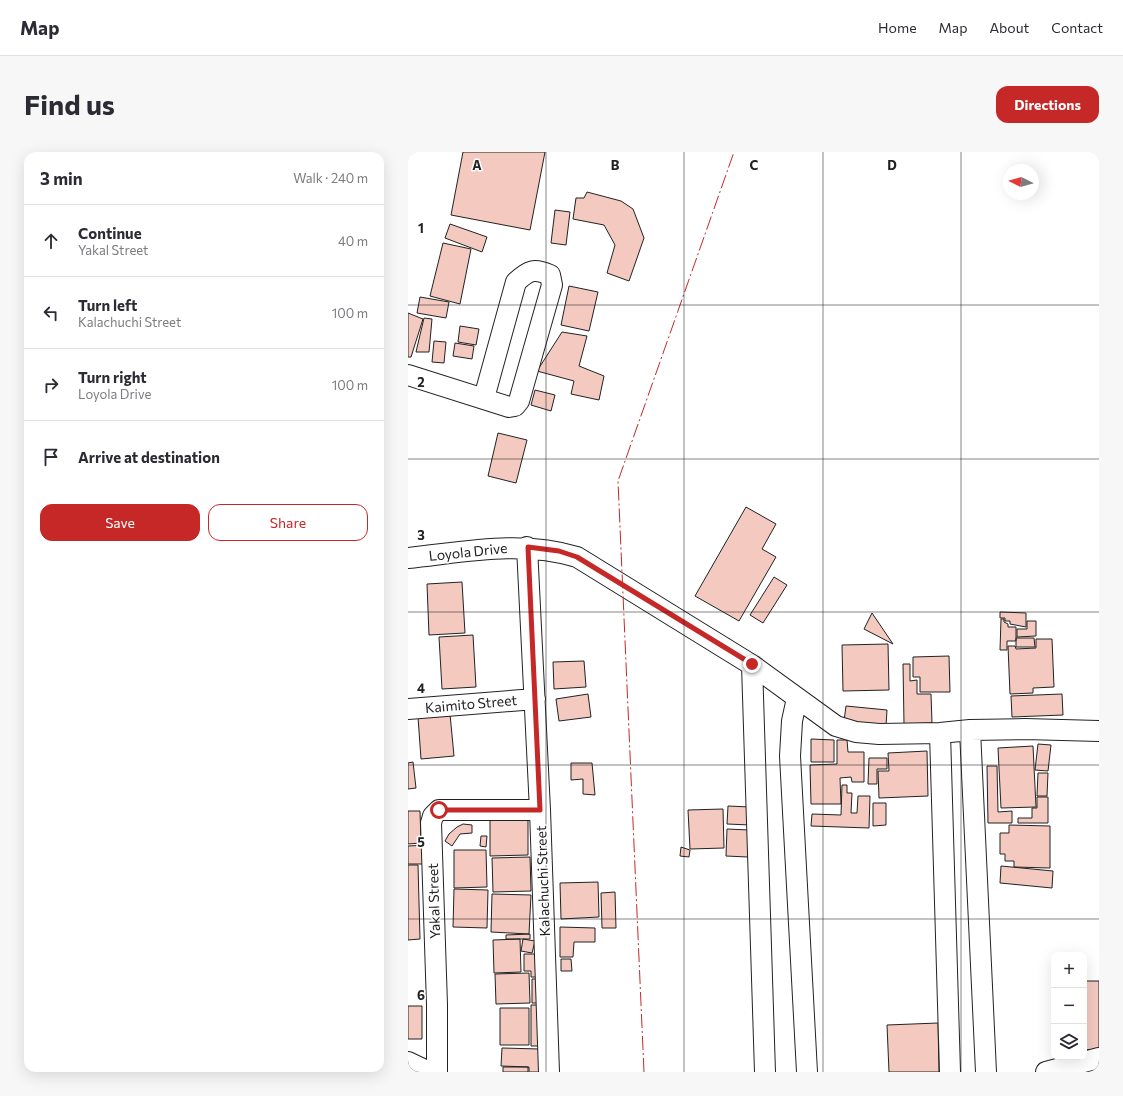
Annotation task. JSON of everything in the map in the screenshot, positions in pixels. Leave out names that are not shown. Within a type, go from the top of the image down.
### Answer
[{"type":"street","points":[[408,375],[509,407],[514,406],[519,401],[552,284],[550,275],[539,270],[526,273],[516,282],[484,398]]},
{"type":"street","name":"Loyola Drive","points":[[408,558],[491,548],[528,547],[559,551],[577,557],[752,664],[836,726],[856,732],[879,734],[940,733],[970,730],[1025,729],[1099,731]]},
{"type":"street","name":"Kalachuchi Street","points":[[528,547],[540,810],[549,1072]]},
{"type":"street","points":[[752,664],[766,1072]]},
{"type":"street","points":[[797,698],[792,721],[790,756],[807,1072]]},
{"type":"street","name":"Kaimito Street","points":[[408,709],[535,699]]},
{"type":"street","points":[[970,730],[986,1072]]},
{"type":"street","points":[[940,733],[950,1072]]},
{"type":"street","name":"Yakal Street","points":[[437,1072],[437,1005],[431,823],[433,816],[439,810],[540,810]]},
{"type":"street","points":[[1046,1072],[1099,1058]]},
{"type":"street","points":[[408,1062],[429,1072]]},
{"type":"building","points":[[463,152],[545,152],[530,230],[451,215]]},
{"type":"building","points":[[587,192],[621,201],[633,209],[644,238],[629,281],[607,273],[615,245],[604,225],[573,219],[576,198],[584,198]]},
{"type":"building","points":[[555,210],[570,212],[566,245],[551,243]]},
{"type":"building","points":[[450,224],[487,237],[482,252],[445,238]]},
{"type":"building","points":[[443,243],[471,249],[460,304],[430,296]]},
{"type":"building","points":[[569,286],[598,292],[589,331],[561,325]]},
{"type":"building","points":[[420,297],[449,302],[446,318],[417,313]]},
{"type":"building","points":[[408,313],[423,319],[411,357],[408,357]]},
{"type":"building","points":[[424,318],[432,319],[429,352],[416,352]]},
{"type":"building","points":[[460,326],[479,329],[476,345],[458,342]]},
{"type":"building","points":[[562,332],[587,336],[579,366],[604,376],[599,400],[571,394],[574,381],[537,371]]},
{"type":"building","points":[[434,341],[446,342],[444,363],[432,362]]},
{"type":"building","points":[[455,343],[474,346],[472,359],[453,356]]},
{"type":"building","points":[[535,390],[555,395],[551,411],[531,405]]},
{"type":"building","points":[[498,433],[527,440],[516,483],[488,476]]},
{"type":"building","points":[[746,507],[776,524],[762,549],[776,557],[739,621],[695,596]]},
{"type":"building","points":[[774,577],[787,585],[763,623],[750,615]]},
{"type":"building","points":[[462,582],[465,633],[429,635],[427,584]]},
{"type":"building","points":[[1000,612],[1026,613],[1026,627],[1010,624],[1010,621],[1005,621],[1005,618],[1000,618]]},
{"type":"building","points":[[872,613],[893,644],[864,629]]},
{"type":"building","points":[[1001,619],[1004,619],[1004,622],[1008,624],[1008,627],[1016,627],[1016,641],[1007,641],[1007,650],[1000,650]]},
{"type":"building","points":[[1027,621],[1036,621],[1036,636],[1017,637],[1017,629],[1027,629]]},
{"type":"building","points":[[473,635],[476,687],[442,689],[439,637]]},
{"type":"building","points":[[1016,638],[1034,638],[1035,647],[1016,647]]},
{"type":"building","points":[[1036,639],[1052,639],[1054,687],[1033,688],[1033,693],[1010,694],[1008,646],[1015,646],[1016,649],[1036,648]]},
{"type":"building","points":[[888,644],[889,690],[843,691],[842,645]]},
{"type":"building","points":[[949,656],[950,692],[920,692],[920,677],[913,677],[913,657]]},
{"type":"building","points":[[584,661],[586,687],[554,689],[553,662]]},
{"type":"building","points":[[903,664],[910,664],[910,681],[917,680],[917,694],[931,694],[932,723],[904,724]]},
{"type":"building","points":[[588,694],[591,717],[559,721],[556,699]]},
{"type":"building","points":[[1062,694],[1063,715],[1012,717],[1011,696]]},
{"type":"building","points":[[846,706],[887,710],[886,726],[844,721]]},
{"type":"building","points":[[450,714],[454,756],[421,759],[418,717]]},
{"type":"building","points":[[811,739],[834,740],[834,762],[811,762]]},
{"type":"building","points":[[837,740],[847,740],[848,752],[864,752],[864,782],[852,782],[851,777],[840,778],[841,804],[811,804],[810,765],[837,764]]},
{"type":"building","points":[[1038,744],[1051,745],[1048,771],[1035,770]]},
{"type":"building","points":[[1033,746],[1036,807],[1001,808],[998,748]]},
{"type":"building","points":[[927,751],[928,796],[879,798],[878,771],[889,771],[888,753]]},
{"type":"building","points":[[869,758],[887,758],[887,769],[877,769],[877,784],[868,784]]},
{"type":"building","points":[[413,762],[416,788],[408,789],[408,763]]},
{"type":"building","points":[[571,763],[592,763],[595,795],[583,794],[583,779],[571,780]]},
{"type":"building","points":[[987,766],[997,766],[998,812],[1012,811],[1012,823],[988,823]]},
{"type":"building","points":[[1038,773],[1048,773],[1047,796],[1037,796]]},
{"type":"building","points":[[842,785],[847,785],[847,793],[852,793],[851,813],[857,813],[858,796],[870,796],[869,828],[811,826],[812,814],[841,815]]},
{"type":"building","points":[[1037,797],[1048,797],[1048,823],[1018,823],[1018,818],[1032,818],[1032,808],[1037,808]]},
{"type":"building","points":[[873,803],[886,803],[886,825],[873,826]]},
{"type":"building","points":[[728,806],[750,807],[750,825],[727,824]]},
{"type":"building","points":[[723,809],[724,848],[690,849],[688,810]]},
{"type":"building","points":[[408,811],[420,811],[421,843],[408,844]]},
{"type":"building","points":[[528,816],[528,855],[490,856],[490,817]]},
{"type":"building","points":[[463,824],[472,825],[472,833],[460,834],[452,846],[445,841],[449,834]]},
{"type":"building","points":[[1009,825],[1050,826],[1050,868],[1014,867],[1014,861],[1005,861],[1005,854],[1000,854],[1000,833],[1009,833]]},
{"type":"building","points":[[727,829],[749,830],[748,857],[726,856]]},
{"type":"building","points":[[481,836],[487,836],[486,847],[480,846]]},
{"type":"building","points":[[428,845],[428,864],[408,864],[408,846]]},
{"type":"building","points":[[681,847],[690,850],[689,857],[680,856]]},
{"type":"building","points":[[454,850],[486,850],[487,887],[454,888]]},
{"type":"building","points":[[530,857],[531,891],[493,892],[492,858]]},
{"type":"building","points":[[408,865],[418,865],[420,939],[408,940]]},
{"type":"building","points":[[1001,866],[1053,871],[1052,888],[1000,883]]},
{"type":"building","points":[[598,882],[599,917],[561,919],[560,883]]},
{"type":"building","points":[[454,889],[488,890],[487,928],[453,927]]},
{"type":"building","points":[[615,892],[616,928],[602,928],[601,893]]},
{"type":"building","points":[[492,894],[531,895],[529,934],[491,932]]},
{"type":"building","points":[[560,927],[595,928],[595,942],[574,942],[573,957],[560,957]]},
{"type":"building","points":[[530,934],[530,939],[506,939],[506,935]]},
{"type":"building","points":[[520,939],[521,972],[494,973],[493,940]]},
{"type":"building","points":[[523,939],[535,941],[532,953],[521,951]]},
{"type":"building","points":[[524,954],[542,954],[542,977],[531,977],[531,971],[524,971]]},
{"type":"building","points":[[561,959],[571,959],[572,971],[561,971]]},
{"type":"building","points":[[529,973],[530,1003],[496,1004],[495,974]]},
{"type":"building","points":[[532,979],[541,979],[542,1003],[532,1003]]},
{"type":"building","points":[[1087,981],[1099,981],[1099,1049],[1087,1050]]},
{"type":"building","points":[[531,1005],[544,1005],[544,1046],[531,1046]]},
{"type":"building","points":[[408,1006],[422,1006],[422,1039],[408,1039]]},
{"type":"building","points":[[500,1008],[529,1008],[529,1045],[500,1045]]},
{"type":"building","points":[[938,1023],[939,1072],[889,1072],[887,1025]]},
{"type":"building","points":[[502,1048],[540,1049],[540,1072],[529,1072],[529,1067],[501,1066]]},
{"type":"building","points":[[503,1067],[528,1067],[528,1072],[503,1072]]},
{"type":"power","points":[[644,1072],[618,481],[734,152]]},
{"type":"route","points":[[439,810],[540,810],[528,547],[559,551],[577,557],[752,664]]}]
